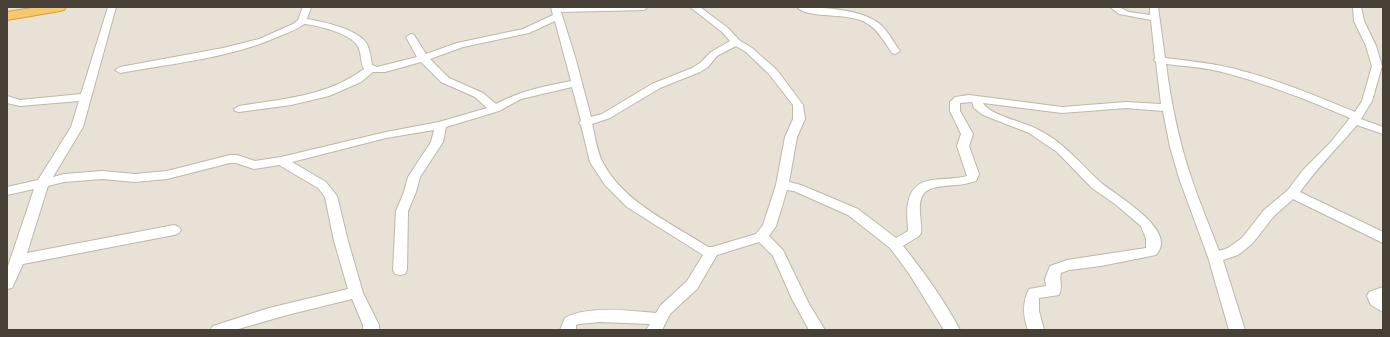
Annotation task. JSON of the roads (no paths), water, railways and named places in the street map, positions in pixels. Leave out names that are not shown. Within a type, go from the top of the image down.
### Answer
[{"type":"highway","points":[[7,16],[60,7]]},
{"type":"street","points":[[7,284],[18,260],[42,184],[77,127],[112,7]]},
{"type":"street","points":[[120,70],[234,49],[277,35],[296,26],[302,21],[307,7]]},
{"type":"street","points":[[240,109],[322,94],[355,82],[371,69],[385,69],[460,45],[526,31],[556,11],[644,7]]},
{"type":"street","points":[[556,11],[571,60],[585,123],[596,162],[609,182],[631,204],[690,243],[705,251],[712,252],[760,237],[769,226],[782,185],[791,137],[799,119],[798,106],[793,97],[773,72],[749,50],[736,42],[725,30],[694,7]]},
{"type":"street","points":[[801,7],[816,12],[854,15],[866,20],[878,27],[895,51]]},
{"type":"street","points":[[1114,7],[1116,10],[1125,13],[1155,12],[1159,60],[1167,108],[1186,181],[1215,257],[1237,330]]},
{"type":"street","points":[[1215,257],[1232,252],[1248,241],[1269,213],[1292,193],[1307,173],[1334,145],[1356,119],[1367,101],[1376,69],[1371,46],[1359,20],[1357,7]]},
{"type":"street","points":[[302,21],[313,22],[332,28],[360,42],[365,51],[368,67],[371,69]]},
{"type":"street","points":[[411,37],[423,58],[445,80],[479,95],[495,109]]},
{"type":"street","points":[[585,123],[611,113],[656,86],[696,70],[704,65],[714,54],[736,42]]},
{"type":"street","points":[[1159,60],[1217,68],[1303,94],[1383,130]]},
{"type":"street","points":[[7,191],[64,178],[83,176],[135,178],[167,175],[230,159],[237,159],[254,165],[281,161],[378,137],[441,125],[495,109],[517,97],[545,89],[576,83]]},
{"type":"street","points":[[7,99],[20,103],[85,97]]},
{"type":"street","points":[[895,245],[914,234],[914,203],[915,195],[919,189],[931,183],[954,182],[972,178],[973,174],[963,146],[967,134],[954,110],[955,102],[958,99],[969,98],[1062,110],[1126,105],[1167,108]]},
{"type":"street","points":[[976,99],[978,106],[987,113],[1033,131],[1061,149],[1096,185],[1136,214],[1146,224],[1153,239],[1154,247],[1151,252],[1101,261],[1067,265],[1055,270],[1052,279],[1054,291],[1034,293],[1031,299],[1036,330]]},
{"type":"street","points":[[400,270],[402,211],[410,192],[414,177],[437,142],[441,125]]},
{"type":"street","points":[[281,161],[322,185],[332,196],[341,241],[356,293],[371,325],[371,330]]},
{"type":"street","points":[[782,185],[797,188],[853,212],[895,245],[913,268],[952,330]]},
{"type":"street","points":[[1292,193],[1383,238]]},
{"type":"street","points":[[18,260],[174,230]]},
{"type":"street","points":[[760,237],[768,241],[779,252],[798,298],[817,330]]},
{"type":"street","points":[[568,330],[569,323],[571,321],[586,318],[626,316],[657,325],[665,310],[692,285],[712,252]]},
{"type":"street","points":[[1383,292],[1374,296],[1376,301],[1383,306]]},
{"type":"street","points":[[218,330],[279,311],[356,293]]}]
